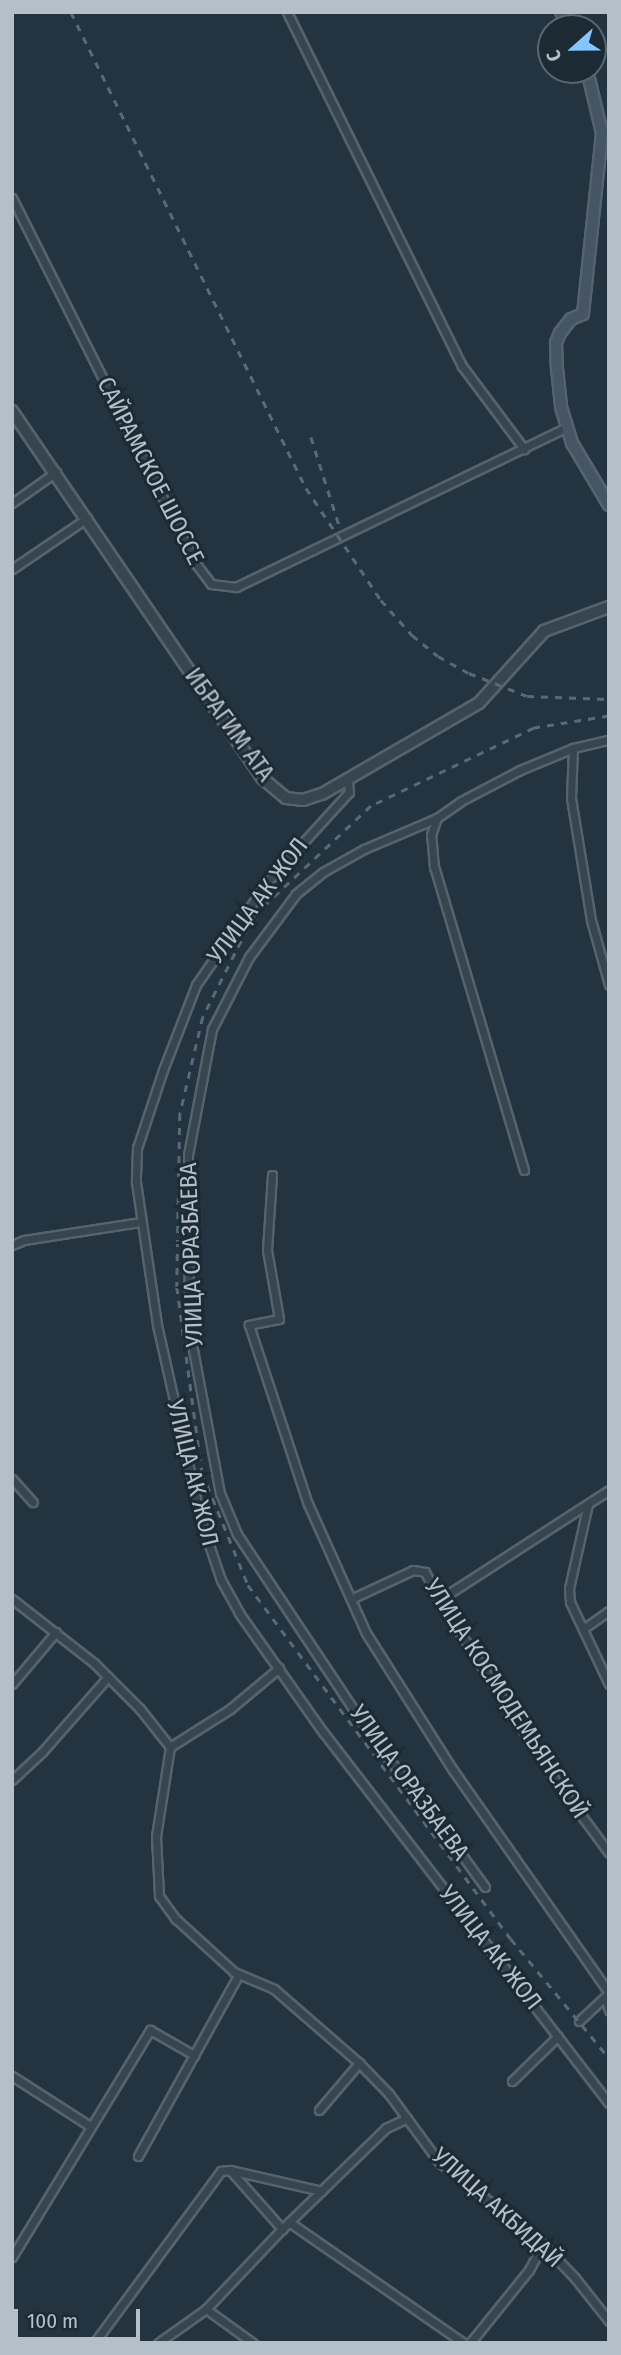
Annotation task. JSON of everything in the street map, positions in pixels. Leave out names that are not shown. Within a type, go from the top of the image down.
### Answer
[{"type":"main road","points":[[590,84],[602,133],[583,314],[571,319],[556,343],[561,407],[567,427],[588,472],[609,505]]},
{"type":"street","points":[[287,12],[462,366],[524,449]]},
{"type":"street","name":"САЙРАМСКОЕ ШОССЕ","points":[[12,198],[196,564],[211,584],[236,587],[567,427]]},
{"type":"street","name":"ИБРАГИМ АТА","points":[[12,411],[88,518],[262,778],[286,798],[303,800],[348,781],[479,704],[544,632],[564,621],[609,607]]},
{"type":"street","points":[[12,503],[56,472]]},
{"type":"street","points":[[12,569],[88,518]]},
{"type":"street","points":[[597,612],[609,614]]},
{"type":"street","name":"УЛИЦА ОРАЗБАЕВА","points":[[485,1887],[432,1814],[376,1744],[237,1534],[220,1493],[189,1328],[188,1155],[212,1029],[249,957],[296,894],[323,872],[364,849],[437,818],[461,801],[520,770],[573,748],[609,740]]},
{"type":"street","points":[[573,748],[571,798],[591,920],[609,985]]},
{"type":"street","name":"УЛИЦА АК ЖОЛ","points":[[348,781],[349,792],[268,881],[196,985],[137,1148],[135,1182],[157,1325],[202,1524],[221,1580],[239,1613],[323,1732],[609,2103]]},
{"type":"street","points":[[437,818],[431,835],[434,867],[524,1170]]},
{"type":"street","name":"УЛИЦА ОРАЗБАЕВА","points":[[272,1175],[267,1250],[270,1283],[279,1319],[249,1325],[308,1504],[353,1598],[366,1633],[453,1770],[608,1994],[609,2010]]},
{"type":"street","points":[[12,1245],[24,1240],[140,1222]]},
{"type":"street","points":[[12,1479],[33,1502]]},
{"type":"street","points":[[439,1600],[609,1490]]},
{"type":"street","points":[[588,1503],[569,1588],[570,1602],[609,1684]]},
{"type":"street","name":"УЛИЦА КОСМОДЕМЬЯНСКОЙ","points":[[353,1598],[414,1570],[425,1572],[439,1600],[553,1777],[609,1853]]},
{"type":"street","points":[[12,1600],[56,1632],[108,1678],[140,1709],[170,1747],[230,1709],[279,1668]]},
{"type":"street","points":[[583,1629],[609,1611]]},
{"type":"street","points":[[12,1684],[56,1632]]},
{"type":"street","points":[[12,1780],[42,1752],[108,1678]]},
{"type":"street","name":"УЛИЦА АКБИДАЙ","points":[[170,1747],[156,1836],[159,1896],[176,1919],[239,1974],[274,1989],[359,2063],[389,2094],[439,2161],[543,2244],[575,2278],[609,2321]]},
{"type":"street","points":[[138,2156],[239,1974]]},
{"type":"street","points":[[579,2021],[608,1994]]},
{"type":"street","points":[[12,2257],[150,2030],[194,2055]]},
{"type":"street","points":[[512,2081],[558,2036]]},
{"type":"street","points":[[319,2110],[359,2063]]},
{"type":"street","points":[[12,2076],[90,2126]]},
{"type":"street","points":[[158,2343],[206,2309],[282,2229],[386,2128],[407,2118]]},
{"type":"street","points":[[94,2343],[215,2175],[230,2169],[322,2191]]},
{"type":"street","points":[[230,2169],[282,2229]]},
{"type":"street","points":[[289,2222],[464,2343]]},
{"type":"street","points":[[470,2343],[529,2270],[543,2244]]},
{"type":"street","points":[[206,2309],[253,2343]]},
{"type":"railway","points":[[71,12],[306,488],[381,600],[412,635],[438,656],[469,673],[527,696],[609,699]]},
{"type":"railway","points":[[311,437],[340,528]]},
{"type":"railway","points":[[609,716],[534,728],[371,806],[254,916],[203,1017],[180,1114],[177,1287],[202,1472],[248,1585],[511,1939],[609,2058]]}]
